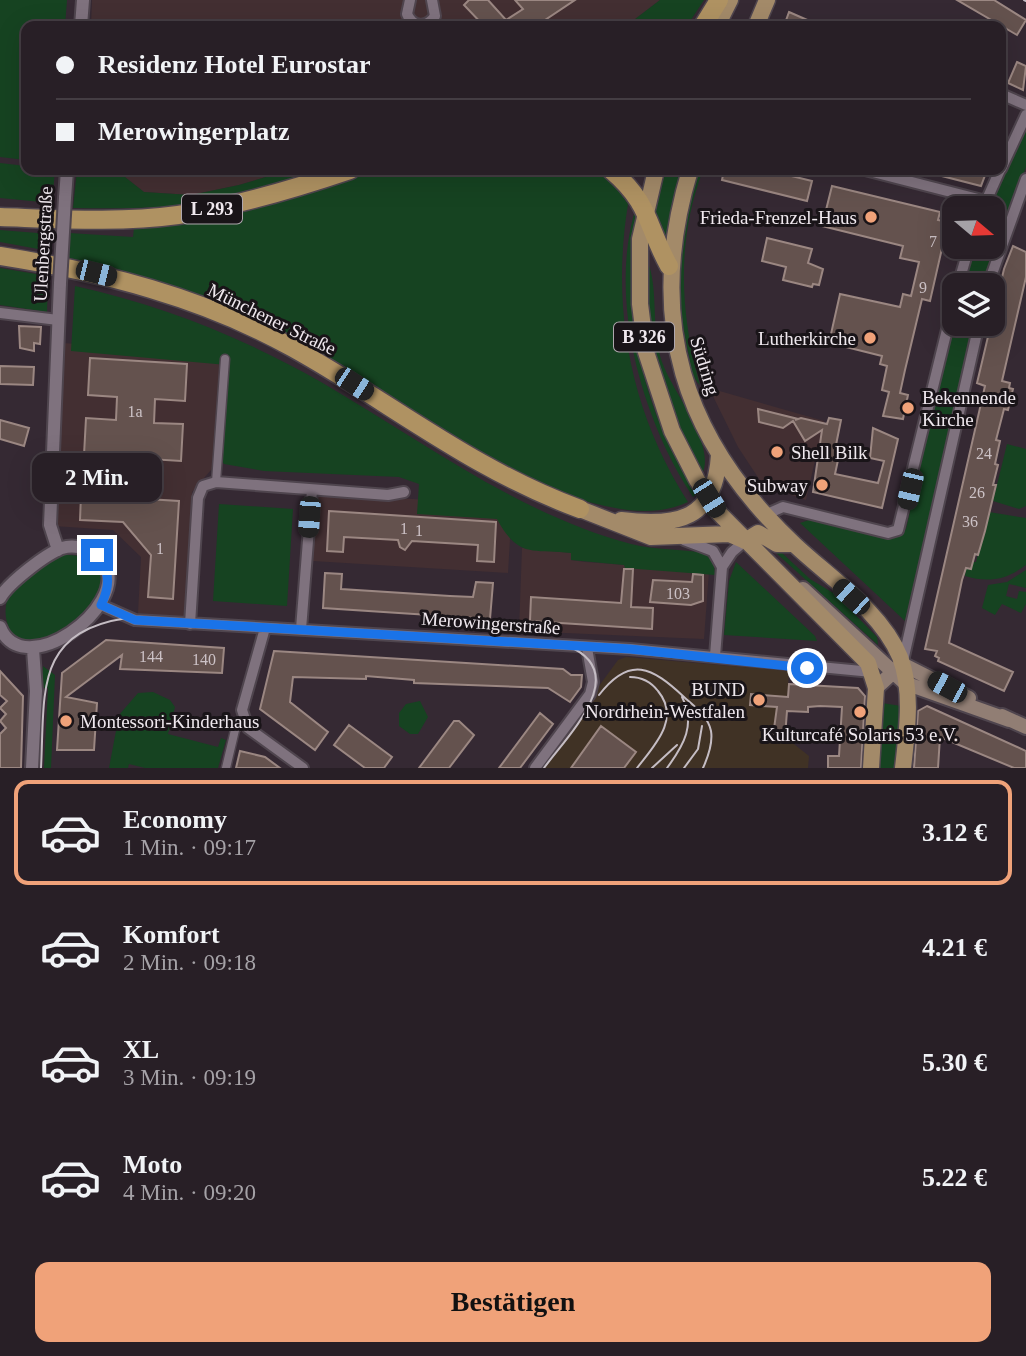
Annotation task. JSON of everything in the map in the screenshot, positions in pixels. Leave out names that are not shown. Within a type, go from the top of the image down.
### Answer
[{"type":"highway","points":[[708,21],[726,2]]},
{"type":"highway","name":"L 293","points":[[0,218],[110,219],[176,215],[256,200],[334,175]]},
{"type":"highway","points":[[616,175],[634,192],[646,209],[658,247],[669,266]]},
{"type":"highway","name":"Münchener Straße","points":[[0,256],[120,279],[217,312],[301,352],[491,471],[580,509]]},
{"type":"main road","points":[[759,21],[767,0]]},
{"type":"main road","points":[[720,21],[726,2]]},
{"type":"main road","name":"B 326","points":[[655,175],[646,209],[639,271],[646,352],[671,431],[709,498],[745,541],[863,656],[874,680]]},
{"type":"main road","name":"Südring","points":[[689,175],[677,218],[669,266],[673,328],[689,395],[719,455],[745,494],[793,544],[877,622],[901,673]]},
{"type":"main road","points":[[580,509],[609,519],[654,522],[678,519],[697,510],[709,498],[718,481],[719,455]]},
{"type":"main road","name":"Südring","points":[[609,519],[651,537],[729,534],[745,541],[758,533],[777,544],[793,544]]},
{"type":"main road","points":[[774,567],[811,595],[901,673],[1026,727]]},
{"type":"main road","points":[[871,768],[874,680],[901,673]]},
{"type":"main road","name":"B 326","points":[[901,673],[908,703],[904,768]]},
{"type":"street","points":[[81,21],[83,0]]},
{"type":"street","points":[[409,0],[406,10],[409,19],[413,21]]},
{"type":"street","points":[[431,21],[435,16],[432,0]]},
{"type":"street","points":[[1006,96],[1026,105]]},
{"type":"street","points":[[1006,158],[1026,115]]},
{"type":"street","name":"Ulenbergstraße","points":[[58,550],[50,525],[67,175]]},
{"type":"street","points":[[882,175],[954,196]]},
{"type":"street","points":[[989,196],[998,175]]},
{"type":"street","points":[[992,273],[1026,179]]},
{"type":"street","name":"Ulenbergstraße","points":[[0,313],[58,320]]},
{"type":"street","points":[[765,515],[783,507],[888,533],[898,530],[945,336]]},
{"type":"street","points":[[901,673],[976,336]]},
{"type":"street","points":[[216,482],[225,359]]},
{"type":"street","points":[[190,624],[198,498],[204,486],[216,482],[388,495],[404,492]]},
{"type":"street","points":[[301,629],[312,490]]},
{"type":"street","points":[[677,538],[713,551],[722,567]]},
{"type":"street","points":[[715,656],[722,567],[732,552],[745,541]]},
{"type":"street","points":[[0,598],[7,587],[58,550],[70,546],[85,549],[102,561],[108,583],[101,605],[51,643],[33,649],[16,644],[1,631]]},
{"type":"street","name":"Merowingerstraße","points":[[101,605],[135,620],[715,656],[730,661],[833,670],[874,680]]},
{"type":"street","points":[[265,628],[242,710],[243,720],[248,728],[303,768]]},
{"type":"street","points":[[535,768],[590,694],[593,682],[587,648]]},
{"type":"street","points":[[32,768],[36,691],[33,649]]},
{"type":"street","points":[[226,768],[235,730],[243,720]]},
{"type":"shaded area","points":[[92,0],[660,0],[633,21],[91,21]]},
{"type":"shaded area","points":[[122,175],[272,175],[191,195],[144,192]]},
{"type":"shaded area","points":[[63,343],[187,352],[225,358],[217,463],[192,492],[185,617],[138,613],[141,557],[113,530],[54,526]]},
{"type":"shaded area","points":[[709,388],[824,421],[806,500],[763,485],[738,447]]},
{"type":"shaded area","points":[[315,493],[512,505],[508,573],[313,561]]},
{"type":"shaded area","points":[[522,548],[572,553],[571,560],[585,562],[709,571],[704,639],[519,631]]},
{"type":"shaded area","points":[[626,657],[789,671],[785,737],[809,756],[808,768],[539,768],[618,660]]},
{"type":"green space","points":[[0,0],[67,0],[65,21],[21,21],[21,159],[0,157]]},
{"type":"green space","points":[[660,0],[704,0],[690,21],[633,21]]},
{"type":"green space","points":[[1026,119],[1026,167],[1005,226],[1005,196],[992,196],[1001,175],[1006,175],[1006,165]]},
{"type":"green space","points":[[0,163],[21,165],[21,175],[55,175],[52,203],[0,198]]},
{"type":"green space","points":[[76,175],[122,175],[144,192],[191,195],[272,175],[314,175],[270,190],[206,203],[162,207],[73,208]]},
{"type":"green space","points":[[360,175],[602,175],[613,183],[628,204],[623,243],[624,320],[639,395],[668,467],[688,502],[667,509],[619,509],[544,486],[501,467],[296,339],[169,285],[67,257],[69,233],[133,237],[134,228],[240,213]]},
{"type":"green space","points":[[664,175],[680,175],[666,242],[654,209]]},
{"type":"green space","points":[[697,175],[701,175],[688,224],[684,278],[688,331],[700,385],[690,364],[680,286],[683,239]]},
{"type":"green space","points":[[634,214],[637,216],[632,252],[632,289],[640,360],[662,429],[696,494],[693,497],[659,434],[635,361],[628,323],[626,286],[627,249]]},
{"type":"green space","points":[[0,230],[50,234],[49,251],[0,242]]},
{"type":"green space","points":[[969,259],[993,259],[988,273],[964,273]]},
{"type":"green space","points":[[649,265],[660,354],[669,378],[698,434],[705,461],[703,472],[679,432],[660,373],[648,312]]},
{"type":"green space","points":[[0,268],[48,276],[47,312],[0,305]]},
{"type":"green space","points":[[75,286],[171,313],[232,337],[321,382],[510,495],[589,531],[631,544],[705,553],[714,564],[715,575],[625,568],[624,565],[571,560],[571,553],[527,549],[512,540],[497,519],[417,514],[419,484],[399,477],[264,471],[224,464],[221,460],[227,365],[71,351]]},
{"type":"green space","points":[[950,336],[971,336],[905,621],[800,523],[809,520],[890,539],[906,529]]},
{"type":"green space","points":[[1007,444],[1026,449],[1026,506],[1019,509],[993,501]]},
{"type":"green space","points":[[219,504],[293,509],[287,606],[213,601]]},
{"type":"green space","points":[[989,512],[1026,518],[1026,565],[997,579],[965,576],[966,568],[971,569],[973,562],[976,562]]},
{"type":"green space","points":[[765,543],[780,551],[810,579],[835,594],[877,637],[878,645]]},
{"type":"green space","points":[[62,555],[80,557],[94,564],[101,574],[99,596],[85,612],[56,633],[37,641],[22,641],[11,631],[6,616],[10,593]]},
{"type":"green space","points":[[736,562],[815,636],[817,641],[724,635],[729,581]]},
{"type":"green space","points":[[1026,570],[1026,588],[1009,584],[1006,596],[1017,599],[1019,591],[1026,592],[1026,604],[1021,613],[1002,604],[995,615],[982,608],[988,585],[1007,582]]},
{"type":"green space","points":[[43,666],[55,675],[51,768],[44,768],[48,688],[41,688]]},
{"type":"green space","points":[[153,692],[170,700],[175,707],[168,734],[218,747],[221,738],[226,740],[218,768],[145,768],[129,764],[128,768],[109,768],[119,715],[138,693]]},
{"type":"green space","points":[[420,701],[428,717],[418,734],[410,734],[399,726],[399,713],[406,704]]},
{"type":"green space","points":[[882,703],[901,706],[897,768],[878,768]]},
{"type":"building","points":[[469,0],[488,0],[506,20],[523,9],[515,0],[575,0],[544,21],[479,21],[464,5]]},
{"type":"building","points":[[957,0],[994,0],[1026,20],[1017,35],[1006,29],[1006,21],[993,21]]},
{"type":"building","points":[[789,12],[810,21],[786,21]]},
{"type":"building","points":[[1017,62],[1026,66],[1023,90],[1008,83]]},
{"type":"building","points":[[723,175],[787,175],[812,181],[807,201],[722,180]]},
{"type":"building","points":[[938,175],[985,175],[981,186]]},
{"type":"building","points":[[832,186],[940,212],[938,220],[942,221],[942,248],[930,301],[922,299],[905,370],[900,393],[908,395],[903,419],[883,416],[889,392],[882,390],[887,366],[880,364],[882,356],[822,341],[831,334],[840,294],[900,307],[903,294],[911,296],[919,262],[900,258],[903,246],[822,226]]},
{"type":"building","points":[[767,238],[812,249],[808,263],[823,269],[819,285],[813,284],[812,287],[783,280],[786,267],[762,261]]},
{"type":"building","points":[[1013,246],[1026,252],[1026,277],[1002,381],[1010,383],[1009,388],[1013,389],[1008,410],[1004,409],[996,440],[1000,441],[993,485],[996,485],[978,555],[975,554],[971,569],[966,568],[962,580],[949,643],[1013,672],[1004,691],[938,661],[939,658],[935,656],[937,651],[925,649],[985,386],[977,383],[988,336],[1005,336],[1004,269]]},
{"type":"building","points":[[19,326],[41,327],[40,344],[34,343],[34,351],[20,348]]},
{"type":"building","points":[[90,358],[187,364],[185,401],[155,399],[154,423],[183,424],[181,461],[84,455],[86,418],[116,420],[117,397],[88,395]]},
{"type":"building","points":[[0,366],[34,367],[33,385],[0,384]]},
{"type":"building","points":[[758,409],[827,424],[829,418],[841,420],[835,450],[840,451],[835,474],[878,483],[884,461],[870,458],[873,428],[898,439],[882,508],[813,492],[822,430],[805,441],[793,421],[783,428],[759,422]]},
{"type":"building","points":[[0,420],[29,428],[24,446],[0,439]]},
{"type":"building","points":[[81,495],[179,501],[173,599],[148,597],[151,555],[123,522],[80,520]]},
{"type":"building","points":[[329,511],[496,522],[494,562],[477,561],[478,545],[412,541],[405,550],[400,547],[398,540],[344,537],[343,552],[327,551]]},
{"type":"building","points":[[624,569],[633,569],[631,607],[653,608],[652,629],[530,621],[531,597],[621,603]]},
{"type":"building","points":[[325,573],[342,574],[341,589],[450,596],[473,597],[476,582],[493,583],[490,619],[323,608]]},
{"type":"building","points":[[693,574],[703,575],[703,601],[691,605],[650,602],[653,580],[692,582]]},
{"type":"building","points":[[106,640],[224,648],[222,673],[120,669],[122,655],[66,697],[97,703],[94,750],[57,750],[62,673]]},
{"type":"building","points":[[274,651],[563,669],[571,675],[582,675],[581,687],[570,702],[548,688],[414,683],[414,680],[366,676],[366,679],[293,677],[290,702],[328,732],[315,750],[260,709]]},
{"type":"building","points":[[0,671],[23,696],[21,768],[0,768],[0,734],[6,728],[0,721],[6,714],[0,708],[7,701],[0,695]]},
{"type":"building","points":[[789,684],[858,688],[865,696],[861,768],[828,768],[828,756],[839,756],[842,707],[820,706],[808,707],[808,712],[787,711],[785,737],[773,736],[777,707],[750,705],[751,694],[788,697]]},
{"type":"building","points":[[927,706],[1026,751],[1026,768],[1014,768],[940,737],[938,768],[914,768],[918,711]]},
{"type":"building","points":[[540,713],[553,724],[520,768],[499,768]]},
{"type":"building","points":[[454,721],[459,721],[474,735],[449,768],[419,768]]},
{"type":"building","points":[[349,725],[392,757],[384,768],[365,768],[334,745]]},
{"type":"building","points":[[601,726],[636,752],[624,768],[571,768]]},
{"type":"building","points":[[240,751],[265,757],[280,768],[236,768]]},
{"type":"tram line","points":[[41,768],[45,691],[60,652],[75,637],[97,625],[127,618],[568,646],[587,658],[595,672],[595,688],[579,722],[544,768]]},
{"type":"tram line","points":[[599,695],[610,682],[631,670],[641,670],[662,678],[704,716],[709,726],[711,745],[703,768]]},
{"type":"tram line","points":[[630,677],[642,679],[652,685],[664,701],[667,712],[662,732],[637,768]]},
{"type":"tram line","points":[[667,768],[683,743],[688,725],[682,697]]},
{"type":"tram line","points":[[684,768],[698,749],[702,726]]},
{"type":"tram line","points":[[652,768],[677,745]]},
{"type":"place","name":"Frieda-Frenzel-Haus","points":[[871,217]]},
{"type":"place","name":"Lutherkirche","points":[[870,338]]},
{"type":"place","name":"Bekennende Kirche","points":[[908,408]]},
{"type":"place","name":"Shell Bilk","points":[[777,452]]},
{"type":"place","name":"Subway","points":[[822,485]]},
{"type":"place","name":"BUND Nordrhein-Westfalen","points":[[759,700]]},
{"type":"place","name":"Kulturcafé Solaris 53 e.V.","points":[[860,712]]},
{"type":"place","name":"Montessori-Kinderhaus","points":[[66,721]]},
{"type":"route","points":[[97,555],[108,573],[106,595],[101,605],[135,620],[630,649],[715,656],[730,661],[807,668]]}]
